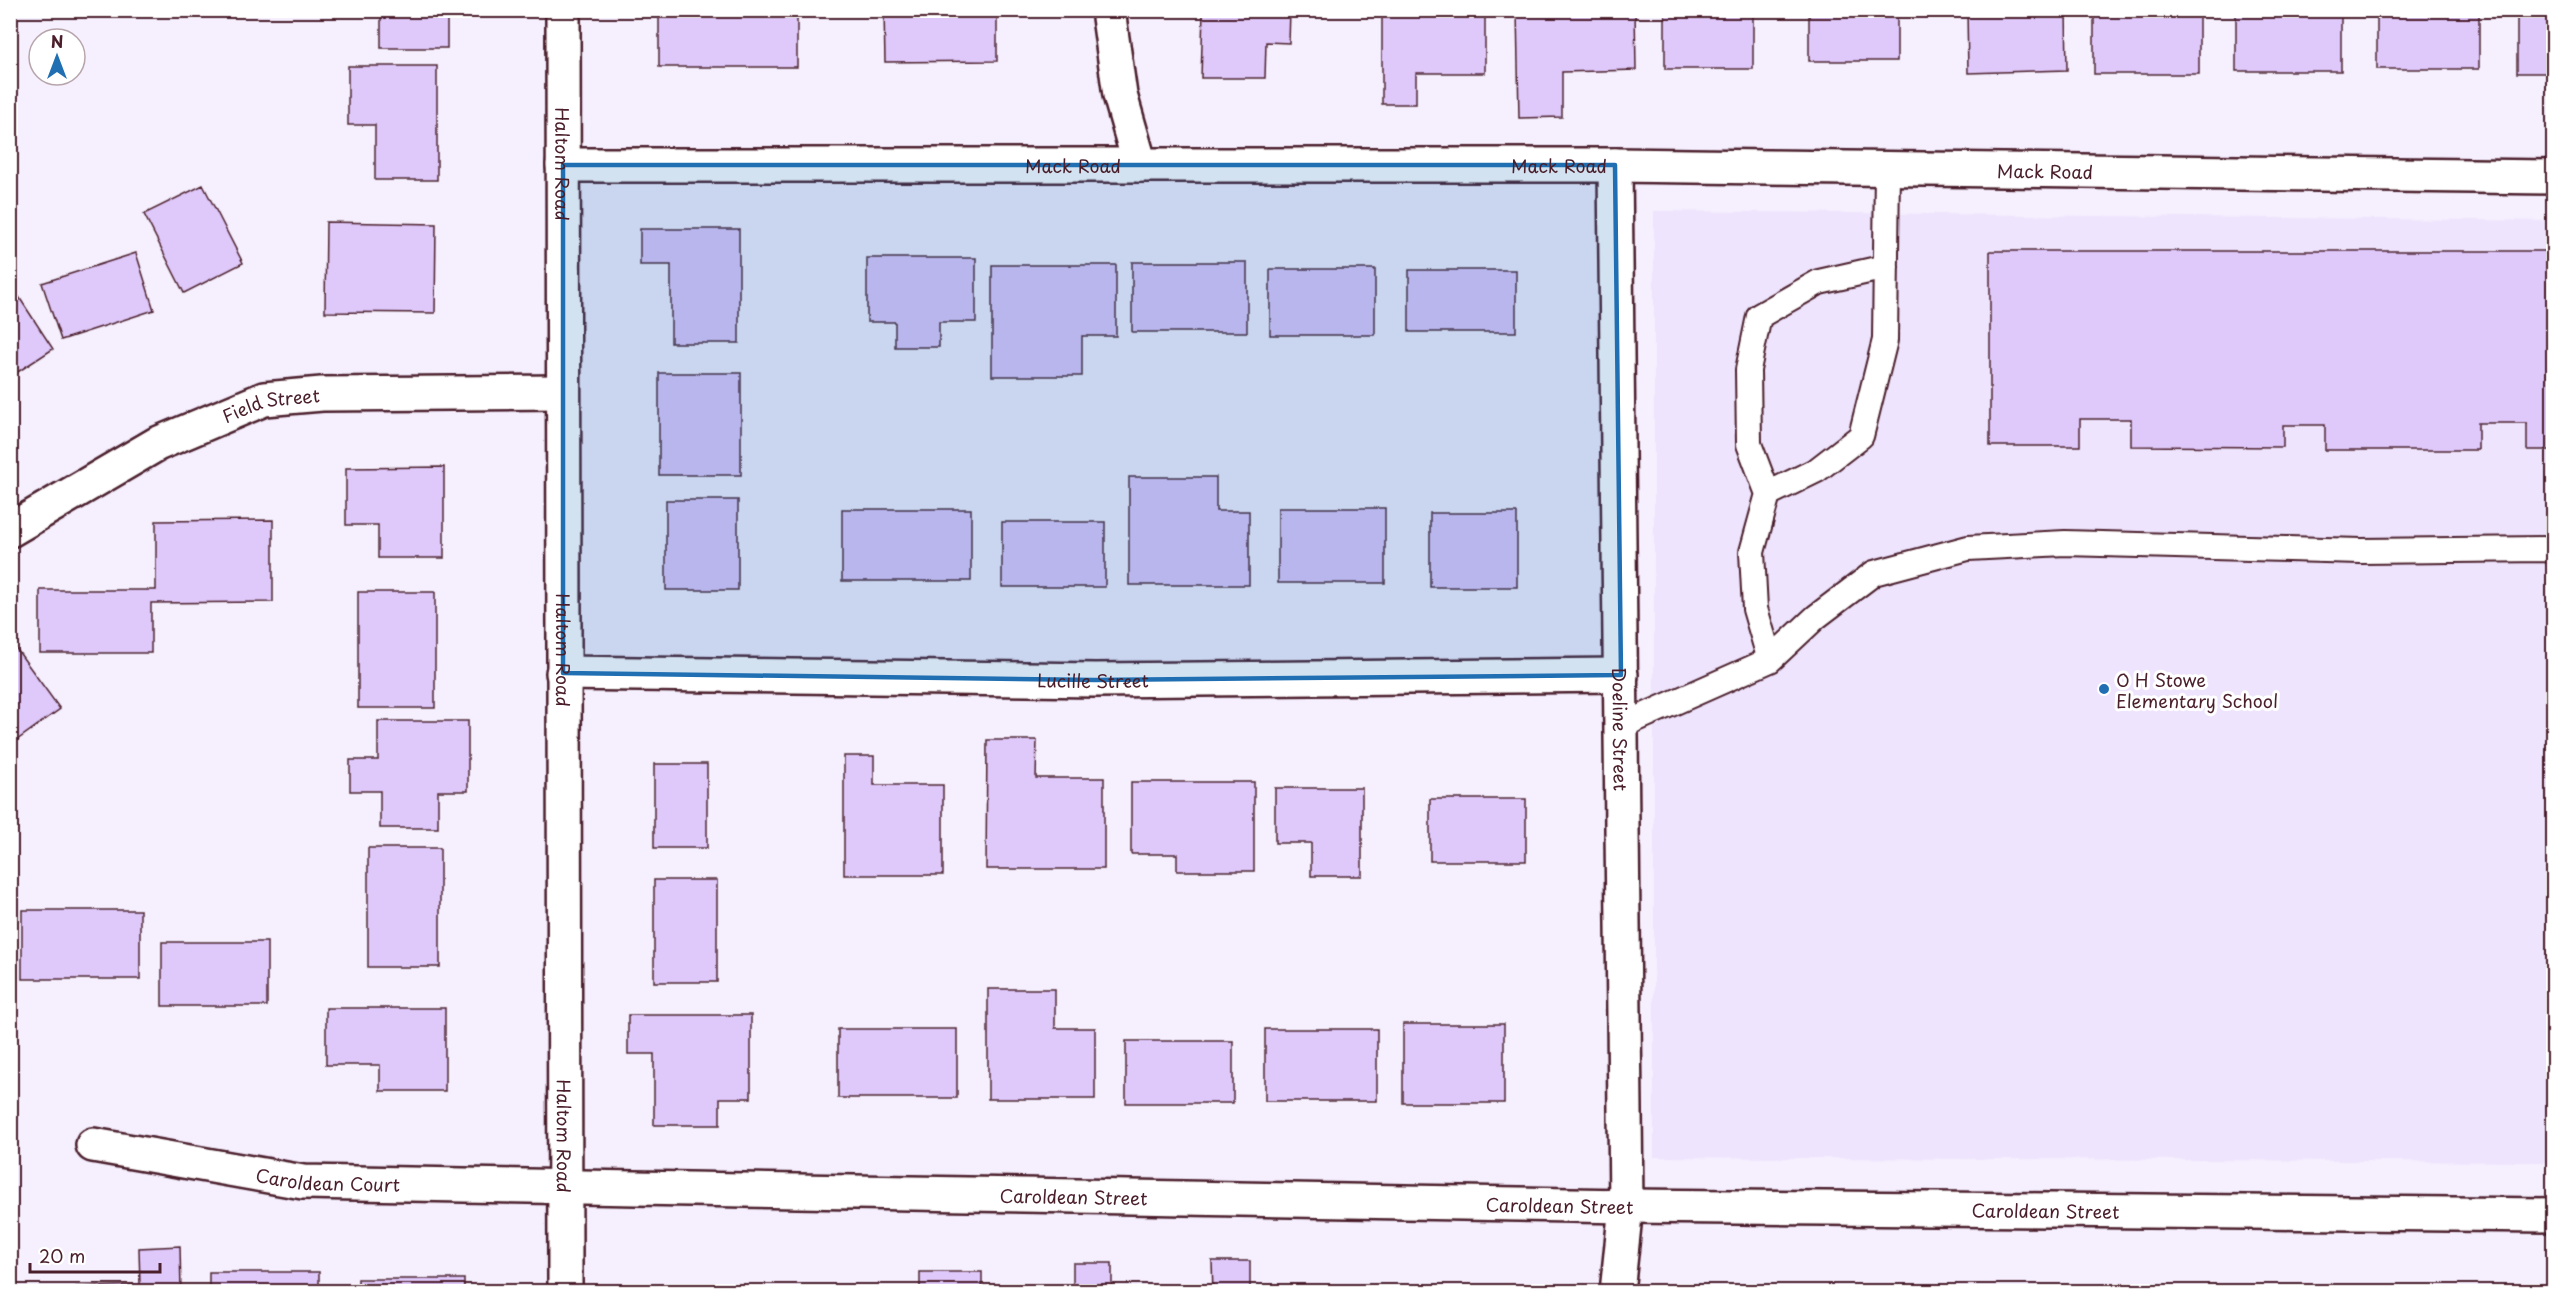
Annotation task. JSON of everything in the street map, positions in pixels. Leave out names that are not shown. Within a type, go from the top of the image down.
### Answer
[{"type":"street","name":"Haltom Road","points":[[563,10],[565,1292]]},
{"type":"street","points":[[1108,10],[1120,95],[1140,165]]},
{"type":"street","name":"Mack Road","points":[[563,165],[1615,165],[2553,177]]},
{"type":"street","name":"Doeline Street","points":[[1615,165],[1626,1206],[1617,1292]]},
{"type":"street","name":"Field Street","points":[[10,530],[157,444],[264,399],[322,394],[563,392]]},
{"type":"street","name":"Lucille Street","points":[[563,674],[1095,680],[1621,675]]},
{"type":"street","name":"Caroldean Court","points":[[93,1145],[303,1182],[566,1186]]},
{"type":"street","name":"Caroldean Street","points":[[566,1186],[1626,1206],[2553,1215]]},
{"type":"lane","points":[[1768,494],[1817,470],[1862,436],[1885,340],[1887,169]]},
{"type":"lane","points":[[1770,660],[1755,609],[1752,552],[1768,494],[1749,444],[1748,370],[1760,315],[1819,282],[1886,267]]},
{"type":"lane","points":[[1622,726],[1770,660],[1816,617],[1874,573],[1968,548],[2065,543],[2361,551],[2545,549],[2553,551]]},
{"type":"highlighted area","points":[[563,165],[1615,165],[1621,675],[1095,680],[563,673]]},
{"type":"shaded area","name":"O H Stowe Elementary School","points":[[1654,211],[2553,221],[2553,1162],[1654,1157]]},
{"type":"building","points":[[352,10],[447,10],[447,48],[381,48],[381,14],[352,14]]},
{"type":"building","points":[[659,10],[797,10],[797,67],[659,67]]},
{"type":"building","points":[[884,10],[997,10],[997,61],[885,62]]},
{"type":"building","points":[[1172,10],[1290,10],[1289,43],[1266,42],[1265,78],[1201,78],[1203,12]]},
{"type":"building","points":[[1382,10],[1485,10],[1485,73],[1416,73],[1416,104],[1382,104]]},
{"type":"building","points":[[1517,10],[1635,10],[1636,70],[1562,72],[1562,117],[1519,118]]},
{"type":"building","points":[[1665,10],[1753,10],[1753,69],[1665,69]]},
{"type":"building","points":[[1809,10],[1897,10],[1897,61],[1809,61]]},
{"type":"building","points":[[1967,10],[2066,10],[2067,70],[1968,73]]},
{"type":"building","points":[[2094,10],[2199,10],[2199,74],[2094,74]]},
{"type":"building","points":[[2236,10],[2341,10],[2341,71],[2236,71]]},
{"type":"building","points":[[2377,10],[2479,10],[2479,69],[2377,69]]},
{"type":"building","points":[[2517,13],[2554,13],[2554,73],[2517,73]]},
{"type":"building","points":[[348,66],[437,66],[437,180],[375,180],[375,125],[348,125]]},
{"type":"building","points":[[203,185],[243,263],[184,293],[144,214]]},
{"type":"building","points":[[326,222],[436,224],[435,313],[325,312]]},
{"type":"building","points":[[640,229],[739,229],[739,343],[671,343],[671,265],[640,265]]},
{"type":"building","points":[[1990,251],[2554,251],[2554,450],[2527,450],[2527,423],[2478,423],[2478,450],[2325,450],[2325,425],[2283,425],[2283,447],[2131,446],[2131,419],[2080,419],[2080,446],[1990,446]]},
{"type":"building","points":[[136,253],[154,310],[61,340],[42,283]]},
{"type":"building","points":[[867,258],[976,258],[976,322],[939,322],[939,347],[895,347],[895,322],[867,322]]},
{"type":"building","points":[[1132,262],[1247,262],[1247,332],[1132,332]]},
{"type":"building","points":[[992,265],[1116,265],[1116,336],[1082,336],[1082,376],[992,376]]},
{"type":"building","points":[[1270,269],[1375,269],[1375,335],[1270,335]]},
{"type":"building","points":[[1409,270],[1516,270],[1516,332],[1409,332]]},
{"type":"building","points":[[19,297],[53,349],[10,377],[10,303]]},
{"type":"building","points":[[659,373],[741,373],[741,475],[659,475]]},
{"type":"building","points":[[444,467],[444,558],[378,558],[378,525],[346,525],[346,468]]},
{"type":"building","points":[[1129,477],[1216,477],[1216,511],[1249,511],[1249,585],[1129,585]]},
{"type":"building","points":[[666,500],[738,500],[738,590],[666,590]]},
{"type":"building","points":[[1278,508],[1385,508],[1385,583],[1278,583]]},
{"type":"building","points":[[842,509],[971,509],[971,581],[842,581]]},
{"type":"building","points":[[1430,513],[1517,513],[1517,587],[1430,587]]},
{"type":"building","points":[[273,520],[273,602],[151,603],[151,653],[40,653],[40,590],[156,590],[156,521]]},
{"type":"building","points":[[1002,522],[1105,522],[1105,587],[1002,587]]},
{"type":"building","points":[[358,592],[435,592],[435,708],[358,708]]},
{"type":"building","points":[[10,640],[60,709],[10,745]]},
{"type":"building","points":[[378,721],[468,721],[468,791],[438,791],[438,828],[380,828],[380,791],[350,791],[350,760],[378,760]]},
{"type":"building","points":[[987,740],[1037,740],[1036,778],[1104,778],[1104,869],[986,869]]},
{"type":"building","points":[[844,756],[874,756],[874,785],[943,785],[943,875],[844,875]]},
{"type":"building","points":[[654,764],[707,764],[707,848],[654,848]]},
{"type":"building","points":[[1131,782],[1254,782],[1254,871],[1177,871],[1177,854],[1131,854]]},
{"type":"building","points":[[1275,788],[1362,788],[1362,876],[1311,876],[1311,843],[1275,843]]},
{"type":"building","points":[[1430,799],[1526,799],[1526,861],[1430,861]]},
{"type":"building","points":[[368,848],[440,848],[440,967],[368,967]]},
{"type":"building","points":[[654,880],[717,880],[717,982],[654,982]]},
{"type":"building","points":[[22,910],[140,910],[140,979],[22,979]]},
{"type":"building","points":[[162,942],[267,942],[267,1006],[162,1006]]},
{"type":"building","points":[[988,989],[1055,989],[1055,1028],[1095,1028],[1095,1099],[988,1099]]},
{"type":"building","points":[[326,1008],[445,1008],[445,1091],[380,1091],[380,1065],[326,1065]]},
{"type":"building","points":[[628,1015],[751,1015],[751,1098],[720,1098],[720,1125],[654,1125],[654,1054],[628,1054]]},
{"type":"building","points":[[1403,1024],[1504,1024],[1504,1103],[1403,1103]]},
{"type":"building","points":[[838,1029],[957,1029],[957,1098],[838,1098]]},
{"type":"building","points":[[1265,1029],[1377,1029],[1377,1101],[1265,1101]]},
{"type":"building","points":[[1126,1041],[1233,1041],[1233,1103],[1126,1103]]},
{"type":"building","points":[[180,1246],[181,1292],[76,1292],[76,1287],[140,1285],[139,1248]]},
{"type":"building","points":[[1212,1261],[1250,1261],[1250,1292],[1213,1292]]},
{"type":"building","points":[[1073,1263],[1112,1263],[1112,1292],[1073,1292]]},
{"type":"building","points":[[209,1272],[319,1272],[319,1292],[209,1292]]},
{"type":"building","points":[[920,1272],[982,1272],[982,1292],[920,1292]]},
{"type":"building","points":[[10,1278],[24,1292],[10,1292]]},
{"type":"building","points":[[358,1279],[464,1279],[464,1292],[358,1292]]},
{"type":"building","points":[[1434,1290],[1499,1290],[1499,1292],[1434,1292]]},
{"type":"place","name":"O H Stowe Elementary School","points":[[2104,689]]}]
